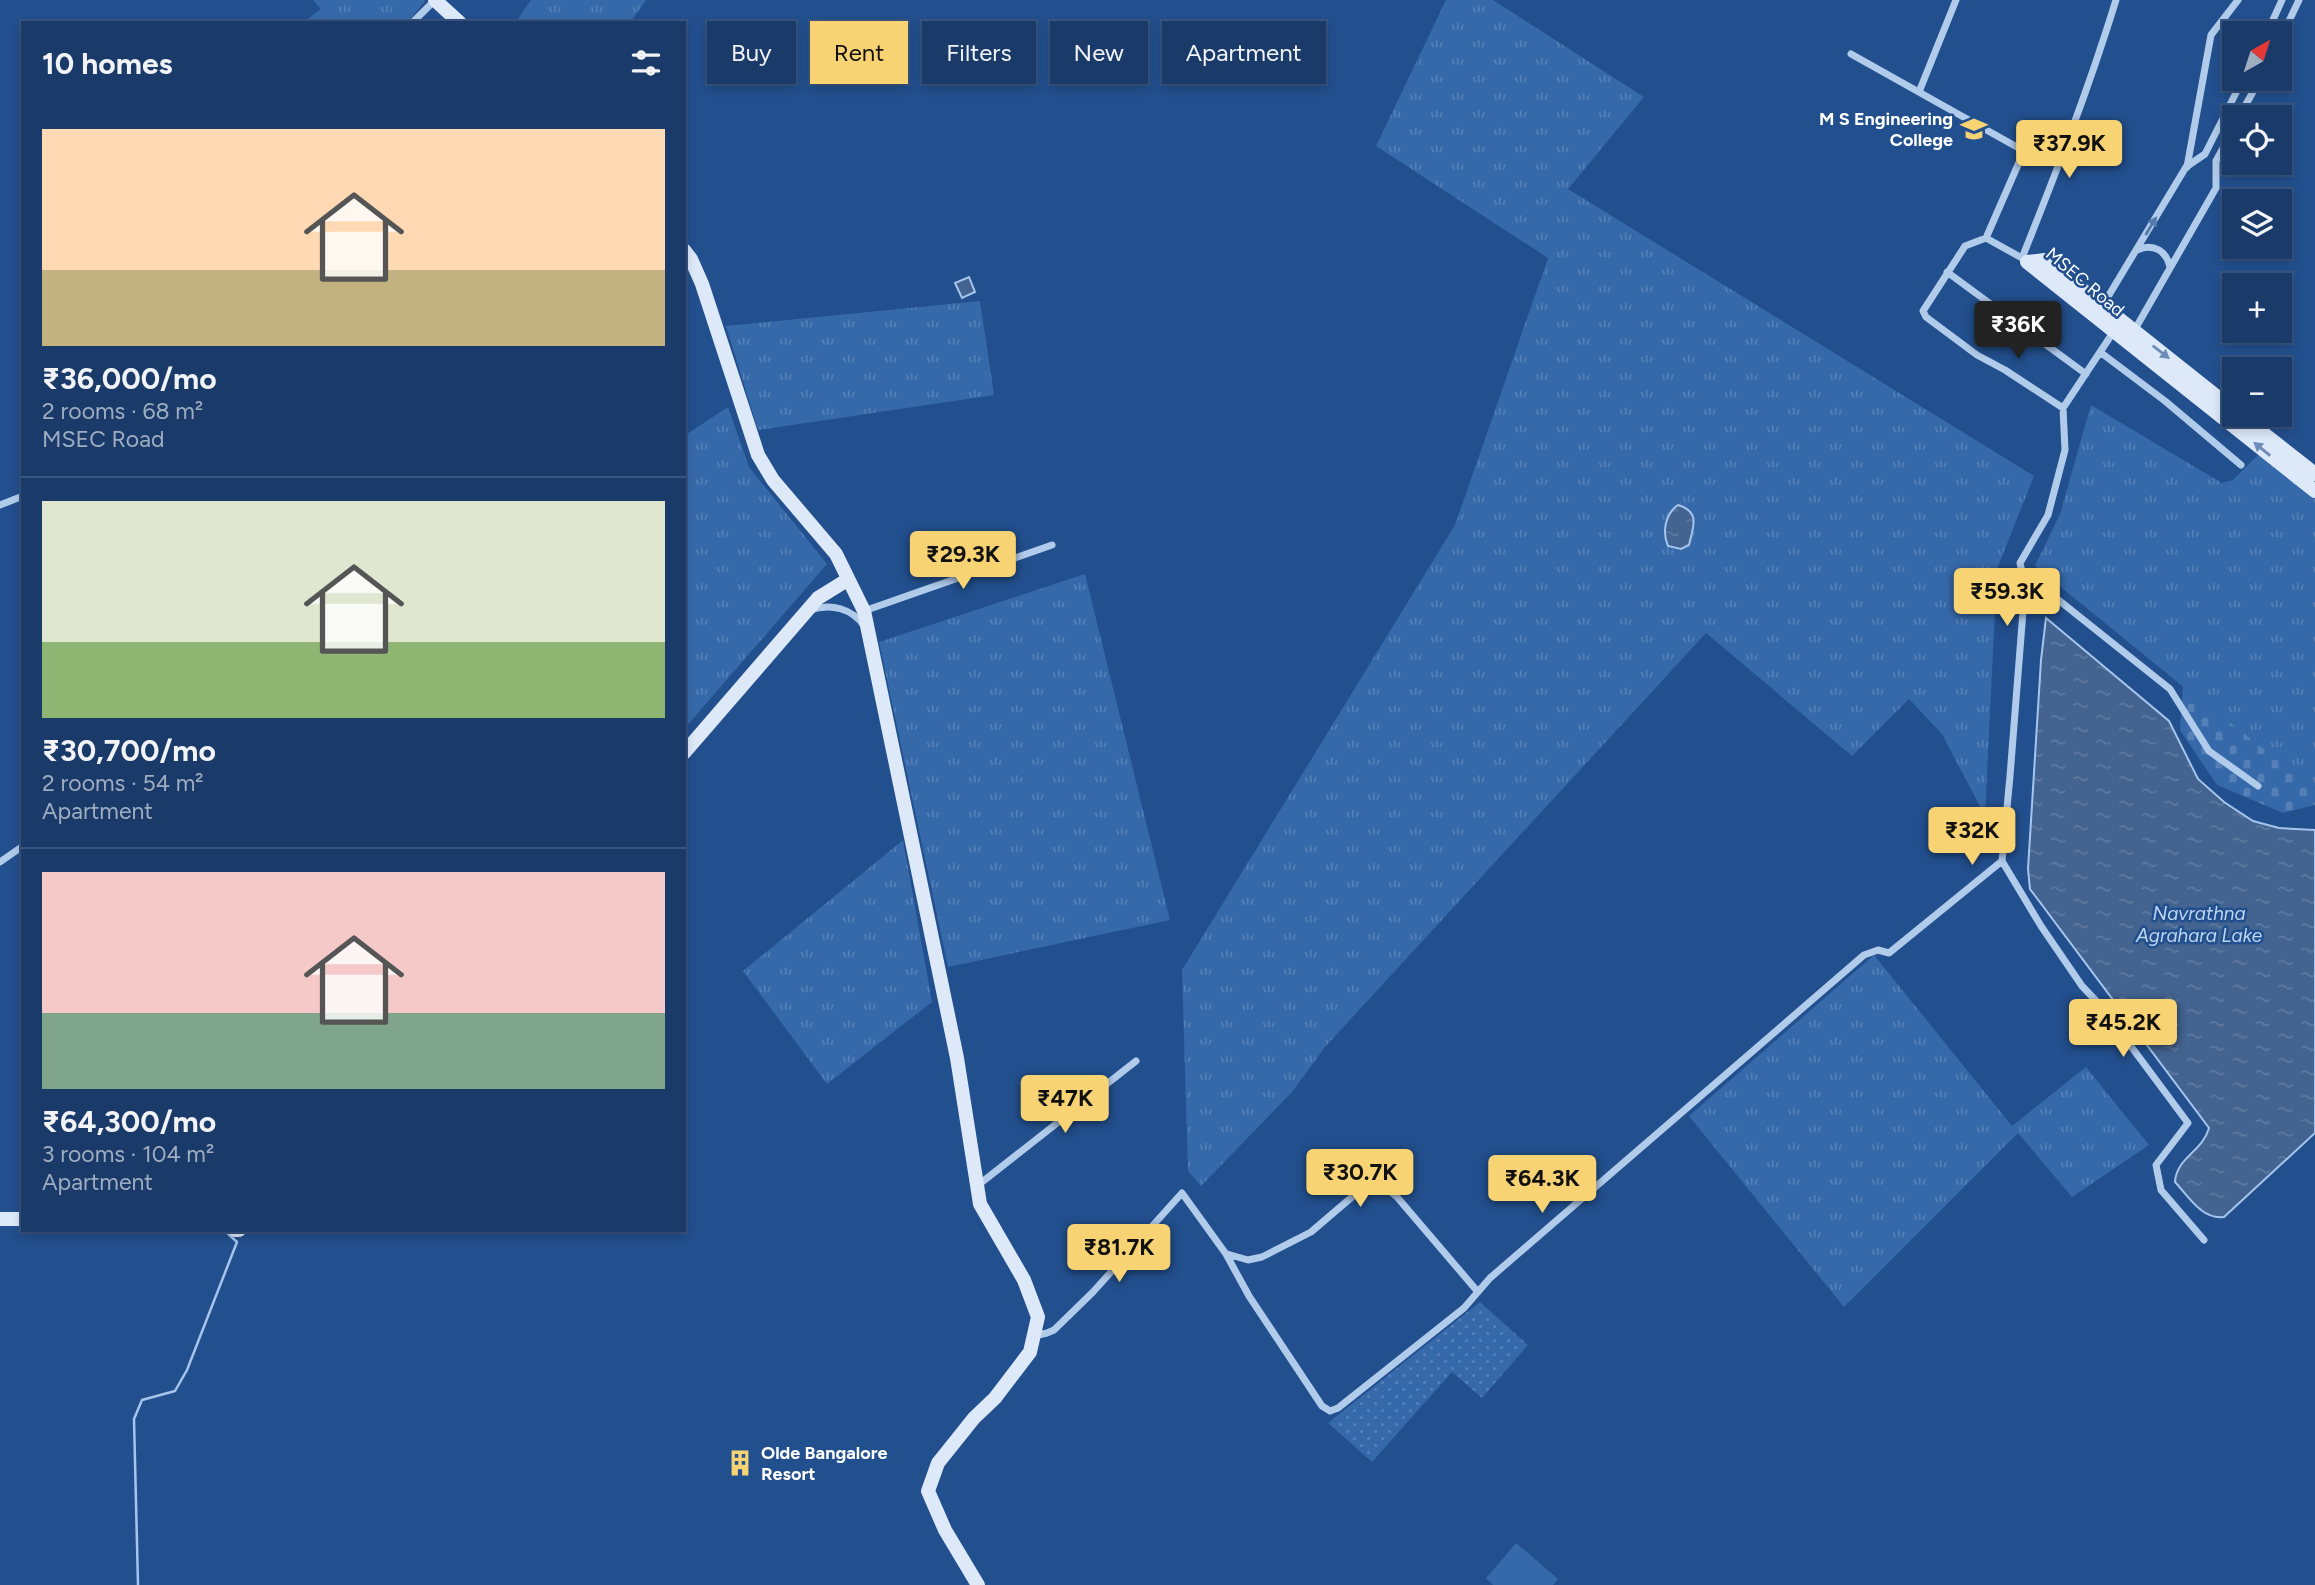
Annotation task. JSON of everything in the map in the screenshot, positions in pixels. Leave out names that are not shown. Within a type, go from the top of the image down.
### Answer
[{"type":"street","points":[[414,21],[435,0],[458,21]]},
{"type":"street","points":[[1919,92],[1956,0]]},
{"type":"street","points":[[1986,238],[2024,260],[2101,49],[2116,0]]},
{"type":"street","points":[[2103,306],[2186,167],[2211,35],[2238,0]]},
{"type":"street","points":[[2272,21],[2282,0]]},
{"type":"street","points":[[2289,21],[2299,0]]},
{"type":"street","points":[[1851,54],[2024,151],[1986,238],[1965,246],[1923,311],[1926,317],[1978,355],[2063,408]]},
{"type":"street","points":[[2186,167],[2205,154],[2237,91]]},
{"type":"street","points":[[2134,331],[2216,188],[2216,161],[2222,150]]},
{"type":"street","points":[[2136,250],[2146,247],[2160,250],[2167,257],[2170,267]]},
{"type":"street","points":[[686,253],[702,284],[758,455],[772,480],[836,554],[846,580],[864,611],[955,1046],[980,1204],[1024,1280],[1038,1317],[1030,1352],[995,1398],[974,1418],[938,1463],[928,1490],[945,1530],[978,1585]]},
{"type":"street","name":"MSEC Road","points":[[2024,260],[2045,260],[2222,401]]},
{"type":"street","name":"MSEC Road","points":[[2024,260],[2291,464],[2315,474]]},
{"type":"street","points":[[1947,272],[2086,374]]},
{"type":"street","points":[[2114,331],[2063,408],[2064,454],[2046,520],[2020,563],[2025,586],[2002,861],[2041,926],[2082,986],[2101,1006],[2188,1123],[2156,1165],[2161,1190],[2204,1240]]},
{"type":"street","points":[[2100,352],[2165,401],[2241,465]]},
{"type":"street","name":"MSEC Road","points":[[2252,427],[2315,491]]},
{"type":"street","points":[[0,505],[21,497]]},
{"type":"street","points":[[864,611],[1052,545]]},
{"type":"street","points":[[2023,577],[2051,594],[2171,689],[2209,751],[2258,786]]},
{"type":"street","points":[[686,751],[818,598],[846,580]]},
{"type":"street","points":[[807,612],[822,607],[845,610],[861,622],[868,634]]},
{"type":"street","points":[[0,862],[21,847]]},
{"type":"street","points":[[1034,1336],[1054,1330],[1093,1292],[1182,1193],[1226,1254],[1249,1296],[1312,1392],[1322,1406],[1330,1411],[1353,1397],[1464,1308],[1490,1278],[1864,955],[1878,950],[1889,953],[2002,861]]},
{"type":"street","points":[[977,1186],[1136,1061]]},
{"type":"street","points":[[1226,1254],[1248,1260],[1262,1257],[1311,1232],[1359,1191],[1379,1184],[1397,1197],[1478,1293]]},
{"type":"street","points":[[0,1219],[21,1219]]},
{"type":"green space","points":[[313,0],[425,1],[409,21],[305,21],[321,9]]},
{"type":"green space","points":[[531,0],[646,0],[631,21],[516,21]]},
{"type":"green space","points":[[1446,0],[1493,0],[1644,97],[1568,189],[2034,476],[1997,569],[1985,816],[1942,734],[1909,699],[1852,756],[1706,633],[1325,1047],[1292,1092],[1201,1186],[1188,1171],[1182,970],[1455,525],[1548,258],[1376,146]]},
{"type":"green space","points":[[980,301],[994,395],[758,430],[726,326]]},
{"type":"green space","points":[[2091,405],[2222,483],[2233,480],[2259,454],[2315,499],[2315,789],[2224,720],[2035,566],[2060,514]]},
{"type":"green space","points":[[728,407],[749,467],[827,564],[686,727],[686,435]]},
{"type":"green space","points":[[1085,574],[1170,920],[948,967],[879,642]]},
{"type":"green space","points":[[2183,686],[2315,789],[2315,805],[2283,813],[2217,785],[2180,730]]},
{"type":"green space","points":[[903,840],[932,1002],[827,1084],[743,971]]},
{"type":"green space","points":[[1874,955],[2012,1126],[2086,1067],[2149,1145],[2072,1197],[2018,1133],[1844,1307],[1689,1116]]},
{"type":"green space","points":[[1480,1302],[1528,1345],[1482,1398],[1452,1372],[1372,1462],[1328,1423]]},
{"type":"green space","points":[[1516,1543],[1558,1579],[1553,1585],[1493,1585],[1486,1578]]},
{"type":"water","points":[[969,277],[975,292],[962,298],[955,283]]},
{"type":"water","points":[[1678,505],[1690,512],[1694,521],[1689,545],[1681,549],[1668,546],[1665,535],[1670,513]]},
{"type":"water","name":"Navrathna Agrahara Lake","points":[[2046,618],[2169,721],[2198,779],[2224,802],[2253,821],[2279,828],[2315,830],[2315,1133],[2224,1217],[2209,1215],[2203,1211],[2175,1182],[2180,1167],[2201,1143],[2209,1128],[2030,889],[2028,869]]},
{"type":"waterway","points":[[138,1585],[134,1419],[142,1400],[175,1391],[187,1370],[237,1242],[226,1232]]},
{"type":"place","name":"M S Engineering College","points":[[1974,129]]},
{"type":"place","name":"Olde Bangalore Resort","points":[[740,1463]]}]
